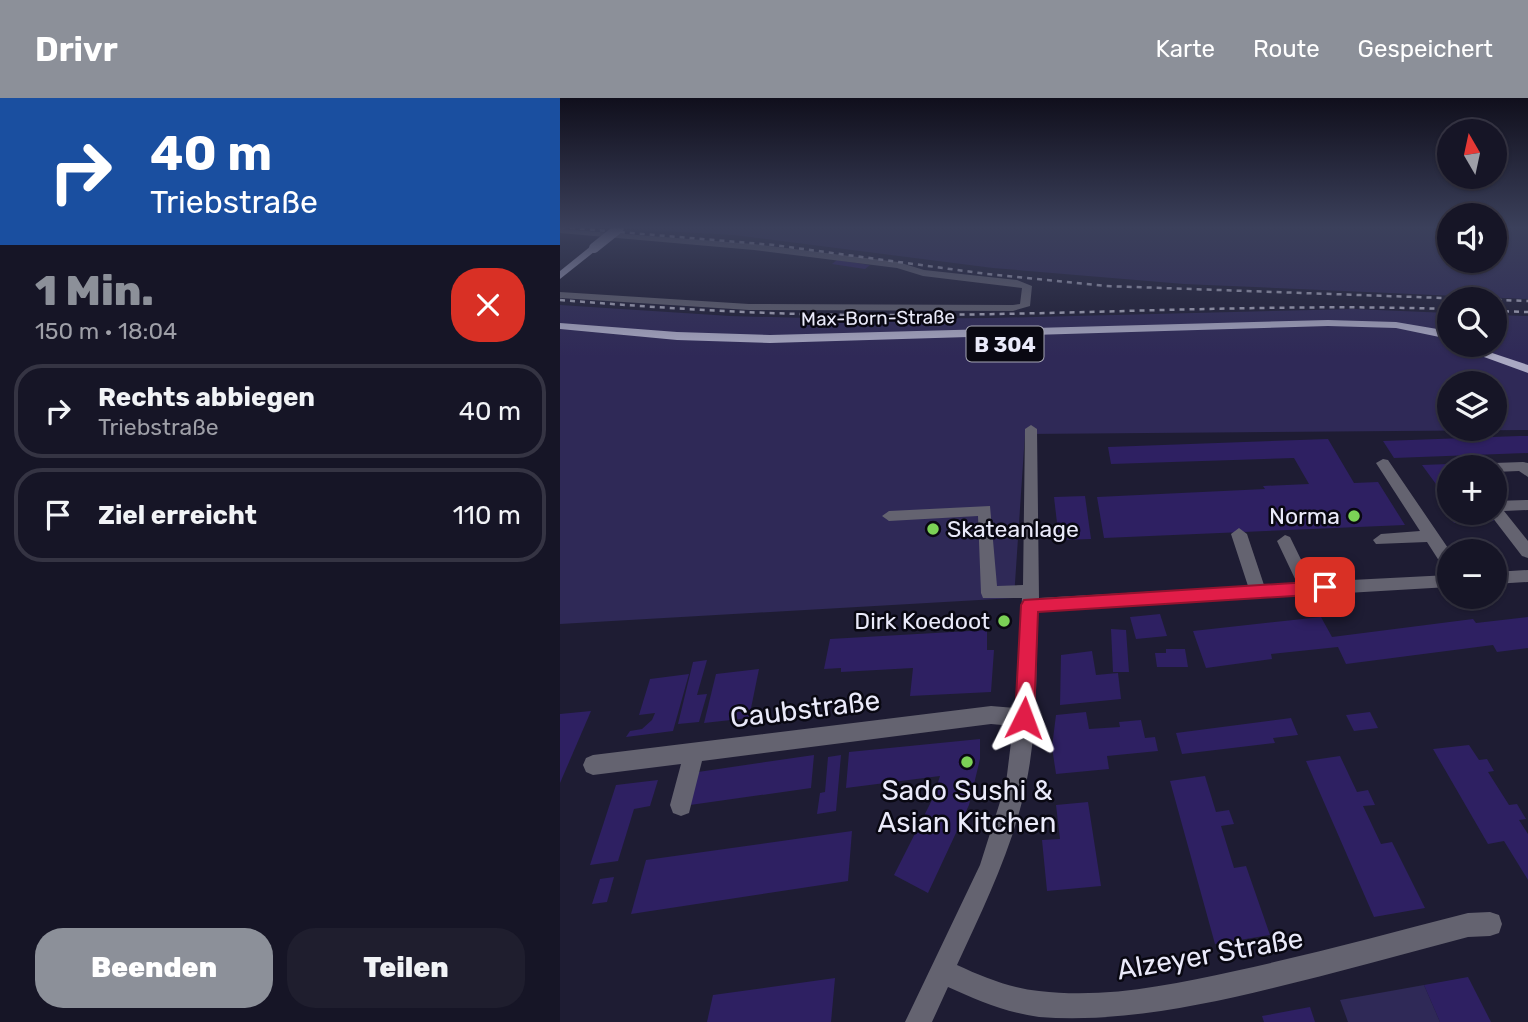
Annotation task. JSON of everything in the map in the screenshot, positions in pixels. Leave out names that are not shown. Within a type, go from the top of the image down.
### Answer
[{"type":"main road","name":"Max-Born-Straße","points":[[560,326],[677,336],[771,340],[1328,323],[1396,325],[1437,333]]},
{"type":"main road","name":"Max-Born-Straße","points":[[560,337],[631,344],[777,349],[1350,331],[1437,340]]},
{"type":"main road","points":[[1507,352],[1528,360]]},
{"type":"main road","points":[[1492,357],[1528,369]]},
{"type":"street","points":[[560,295],[667,303],[828,309],[1025,306],[1027,286],[914,270]]},
{"type":"street","points":[[560,285],[755,297],[1025,302]]},
{"type":"street","points":[[918,1022],[990,868],[1016,783],[1024,718],[1030,598],[1031,429]]},
{"type":"street","points":[[1383,463],[1437,544]]},
{"type":"street","points":[[1507,468],[1523,467],[1528,472]]},
{"type":"street","points":[[1507,507],[1528,505]]},
{"type":"street","points":[[889,516],[985,510],[989,593],[1030,598],[1258,591],[1437,582]]},
{"type":"street","points":[[1507,525],[1528,552]]},
{"type":"street","points":[[1240,534],[1258,591]]},
{"type":"street","points":[[1381,540],[1432,536]]},
{"type":"street","points":[[1285,541],[1307,588]]},
{"type":"street","points":[[1507,577],[1528,576]]},
{"type":"street","name":"Caubstraße","points":[[593,765],[991,715],[1024,718]]},
{"type":"street","points":[[681,805],[694,752]]},
{"type":"street","name":"Alzeyer Straße","points":[[942,971],[983,992],[1037,1004],[1080,1006],[1145,1003],[1322,966],[1468,925],[1490,924]]},
{"type":"shaded area","points":[[1018,270],[1437,270],[1437,273],[1507,273],[1507,270],[1528,270],[1528,299],[1507,298],[1507,287],[1437,287],[1437,295],[1184,284]]},
{"type":"shaded area","points":[[560,305],[730,316],[846,319],[1354,309],[1437,312],[1437,357],[1507,357],[1507,315],[1528,316],[1528,430],[1507,430],[1507,371],[1437,371],[1437,431],[1025,434],[1014,598],[560,624]]},
{"type":"shaded area","points":[[1424,985],[1440,1022],[1348,1022],[1340,1000]]},
{"type":"building","points":[[1528,436],[1528,453],[1394,458],[1383,441],[1507,441],[1507,437]]},
{"type":"building","points":[[1328,439],[1354,483],[1378,482],[1405,525],[1104,538],[1097,497],[1265,489],[1263,486],[1309,484],[1294,458],[1111,464],[1108,447]]},
{"type":"building","points":[[1437,464],[1437,485],[1422,465]]},
{"type":"building","points":[[1085,496],[1091,539],[1059,540],[1054,497]]},
{"type":"building","points":[[1160,614],[1167,636],[1136,639],[1130,617]]},
{"type":"building","points":[[1321,617],[1332,637],[1473,619],[1476,623],[1528,617],[1528,648],[1497,652],[1493,645],[1346,664],[1338,647],[1271,654],[1272,659],[1206,668],[1193,631]]},
{"type":"building","points":[[1111,629],[1126,630],[1129,672],[1113,672]]},
{"type":"building","points":[[987,630],[987,650],[994,650],[991,692],[910,696],[913,668],[841,672],[841,668],[824,669],[830,639]]},
{"type":"building","points":[[1166,649],[1185,649],[1188,667],[1157,667],[1155,653],[1166,653]]},
{"type":"building","points":[[1092,651],[1096,675],[1118,673],[1121,699],[1060,705],[1061,655]]},
{"type":"building","points":[[707,660],[697,695],[707,694],[699,722],[678,724],[693,662]]},
{"type":"building","points":[[759,669],[749,718],[704,723],[716,674]]},
{"type":"building","points":[[689,674],[673,731],[626,737],[630,731],[642,729],[655,713],[639,715],[650,679]]},
{"type":"building","points":[[591,711],[560,783],[560,714]]},
{"type":"building","points":[[1086,712],[1089,729],[1120,727],[1119,722],[1141,720],[1145,738],[1155,737],[1158,751],[1107,756],[1109,769],[1056,774],[1052,747],[1056,715]]},
{"type":"building","points":[[1370,712],[1378,728],[1354,731],[1346,715]]},
{"type":"building","points":[[1291,718],[1298,735],[1273,738],[1275,743],[1182,754],[1176,733]]},
{"type":"building","points":[[980,739],[980,759],[969,805],[928,893],[894,875],[933,798],[940,776],[846,788],[849,752]]},
{"type":"building","points":[[1469,745],[1479,760],[1487,759],[1494,771],[1488,772],[1509,805],[1517,804],[1526,819],[1519,820],[1528,834],[1528,880],[1504,841],[1488,844],[1433,749]]},
{"type":"building","points":[[814,755],[811,788],[690,805],[698,772]]},
{"type":"building","points":[[841,755],[836,811],[817,814],[820,793],[825,792],[828,757]]},
{"type":"building","points":[[1340,756],[1357,792],[1368,790],[1375,805],[1363,806],[1381,844],[1392,842],[1425,908],[1374,917],[1306,761]]},
{"type":"building","points":[[1205,776],[1216,812],[1229,810],[1234,824],[1221,826],[1234,868],[1246,866],[1270,935],[1215,944],[1170,781]]},
{"type":"building","points":[[658,780],[650,806],[634,809],[618,861],[590,865],[616,785]]},
{"type":"building","points":[[1088,802],[1101,886],[1047,891],[1042,840],[1060,839],[1056,805]]},
{"type":"building","points":[[852,831],[848,881],[631,914],[646,860]]},
{"type":"building","points":[[614,877],[607,902],[592,904],[600,879]]},
{"type":"building","points":[[1468,977],[1491,1022],[1440,1022],[1424,985]]},
{"type":"building","points":[[835,978],[831,1022],[707,1022],[713,995]]},
{"type":"building","points":[[1310,1007],[1315,1022],[1264,1022],[1262,1016]]},
{"type":"railway","points":[[959,270],[1106,286],[1528,301]]},
{"type":"railway","points":[[560,300],[729,311],[856,315],[1311,307],[1437,309]]},
{"type":"railway","points":[[1507,311],[1528,312]]},
{"type":"place","name":"Norma","points":[[1354,516]]},
{"type":"place","name":"Skateanlage","points":[[933,529]]},
{"type":"place","name":"Dirk Koedoot","points":[[1004,621]]},
{"type":"place","name":"Sado Sushi & Asian Kitchen","points":[[967,762]]},
{"type":"route","points":[[1024,718],[1030,605],[1325,587]]}]
